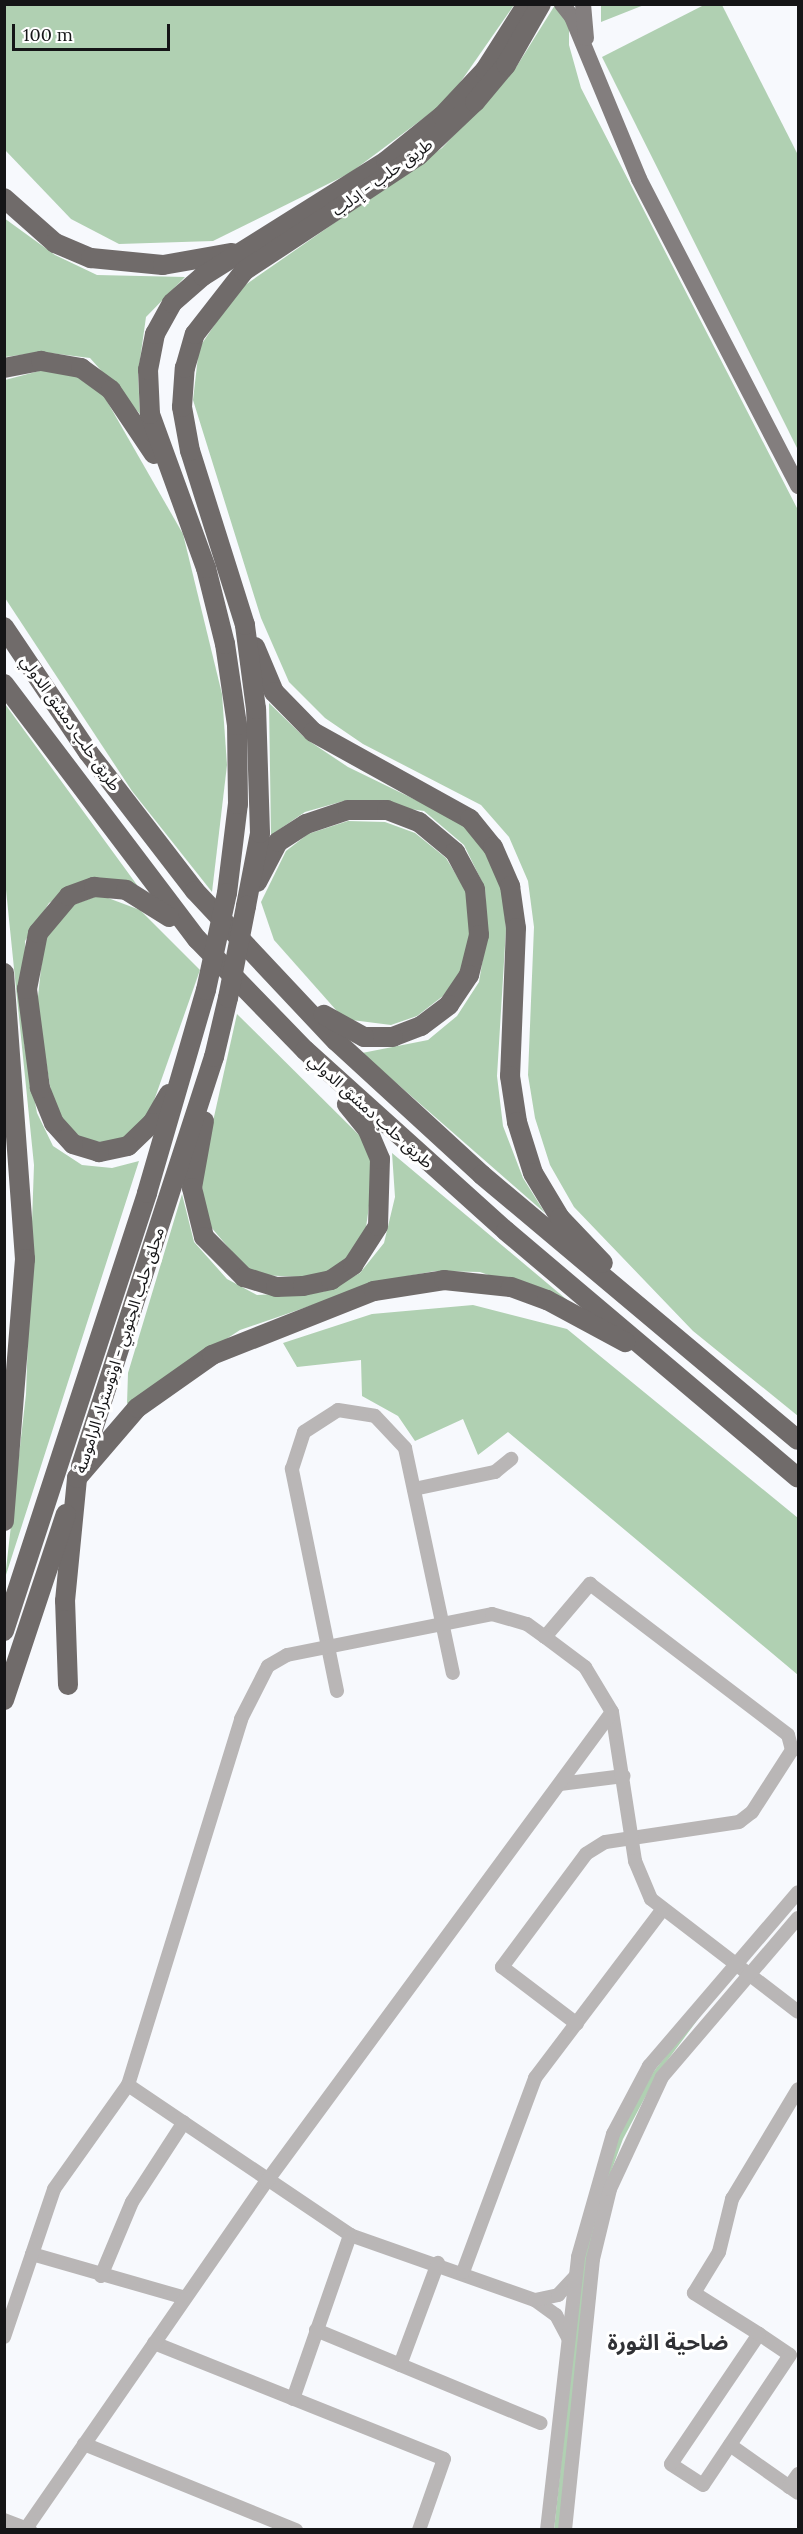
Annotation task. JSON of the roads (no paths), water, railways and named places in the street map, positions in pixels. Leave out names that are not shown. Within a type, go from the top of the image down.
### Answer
[{"type":"highway","points":[[184,505],[150,414],[148,370],[155,334],[172,303],[237,252],[386,161],[442,116],[485,70],[538,6]]},
{"type":"highway","name":"طريق حلب - إدلب","points":[[245,625],[190,452],[182,407],[185,368],[195,334],[244,271],[418,156],[476,102],[538,6]]},
{"type":"highway","points":[[4,198],[55,243],[91,258],[163,265],[237,252]]},
{"type":"highway","points":[[4,368],[41,361],[81,368],[111,390],[184,505]]},
{"type":"highway","name":"محلق حلب الجنوبي - اوتوستراد الراموسة","points":[[4,1631],[191,1045],[206,990],[227,893],[238,804],[237,725],[225,644],[184,505]]},
{"type":"highway","points":[[245,625],[274,692],[313,732],[470,819],[493,847],[510,886],[516,928],[510,1076],[533,1173],[560,1218],[680,1343],[798,1440]]},
{"type":"highway","name":"محلق حلب الجنوبي - اوتوستراد الراموسة","points":[[4,1700],[214,1057],[228,998],[260,833],[260,769],[245,625]]},
{"type":"highway","name":"طريق حلب دمشق الدولي","points":[[4,627],[88,752],[195,891],[262,959],[336,1041],[482,1175],[680,1343]]},
{"type":"highway","name":"طريق حلب دمشق الدولي","points":[[4,684],[197,939],[304,1050],[798,1478]]},
{"type":"highway","points":[[246,906],[278,842],[306,824],[348,810],[387,810],[419,822],[454,852],[476,890],[479,935],[469,975],[449,1005],[421,1026],[393,1037],[364,1037],[335,1025],[262,959]]},
{"type":"highway","points":[[191,1045],[140,1138],[114,1151],[84,1148],[62,1135],[46,1109],[30,1038],[27,989],[32,952],[46,918],[83,889],[126,890],[143,897],[197,939]]},
{"type":"highway","points":[[4,973],[23,1212],[19,1366],[4,1521]]},
{"type":"highway","points":[[214,1057],[192,1188],[197,1222],[227,1265],[258,1284],[287,1288],[331,1280],[353,1265],[373,1240],[383,1195],[380,1158],[367,1129],[304,1050]]},
{"type":"highway","points":[[68,1685],[65,1601],[77,1478],[137,1408],[212,1355],[317,1309],[408,1283],[444,1280],[511,1287],[580,1316],[669,1368]]},
{"type":"main road","points":[[562,4],[589,59],[639,179],[798,486]]},
{"type":"main road","points":[[583,4],[589,59]]},
{"type":"street","points":[[4,1413],[19,1366]]},
{"type":"street","points":[[337,1691],[293,1478],[303,1432],[338,1410],[375,1416],[405,1448],[453,1673]]},
{"type":"street","points":[[414,1489],[495,1472],[511,1458]]},
{"type":"street","points":[[545,1637],[590,1584],[788,1736],[792,1750],[752,1812],[739,1822],[605,1842],[586,1854],[502,1967],[577,2024]]},
{"type":"street","points":[[4,2337],[54,2189],[128,2085],[241,1719],[268,1666],[287,1655],[492,1614],[527,1624],[585,1667],[612,1712],[641,1882],[663,1909],[798,2012]]},
{"type":"street","points":[[4,2520],[27,2529],[267,2181],[612,1712]]},
{"type":"street","points":[[560,1784],[623,1776]]},
{"type":"street","points":[[547,2529],[576,2276],[594,2184],[612,2134],[649,2066],[798,1892]]},
{"type":"street","points":[[463,2272],[535,2078],[663,1909]]},
{"type":"street","points":[[565,2529],[593,2259],[610,2189],[662,2078],[798,1918]]},
{"type":"street","points":[[128,2085],[350,2235],[438,2263],[535,2300],[556,2315],[568,2340]]},
{"type":"street","points":[[759,2334],[671,2464],[703,2485],[790,2355],[759,2334],[694,2293],[718,2252],[732,2199],[798,2089]]},
{"type":"street","points":[[101,2276],[132,2202],[184,2122]]},
{"type":"street","points":[[292,2399],[350,2235]]},
{"type":"street","points":[[32,2254],[101,2276],[185,2298]]},
{"type":"street","points":[[400,2365],[438,2263]]},
{"type":"street","points":[[535,2300],[558,2295],[576,2276]]},
{"type":"street","points":[[316,2330],[541,2423]]},
{"type":"street","points":[[154,2343],[444,2459],[419,2529]]},
{"type":"street","points":[[84,2444],[255,2515],[296,2529]]},
{"type":"street","points":[[729,2445],[794,2490],[798,2474]]},
{"type":"street","points":[[250,2529],[255,2515]]},
{"type":"district","name":"ضاحية الثورة","points":[[668,2343]]}]
